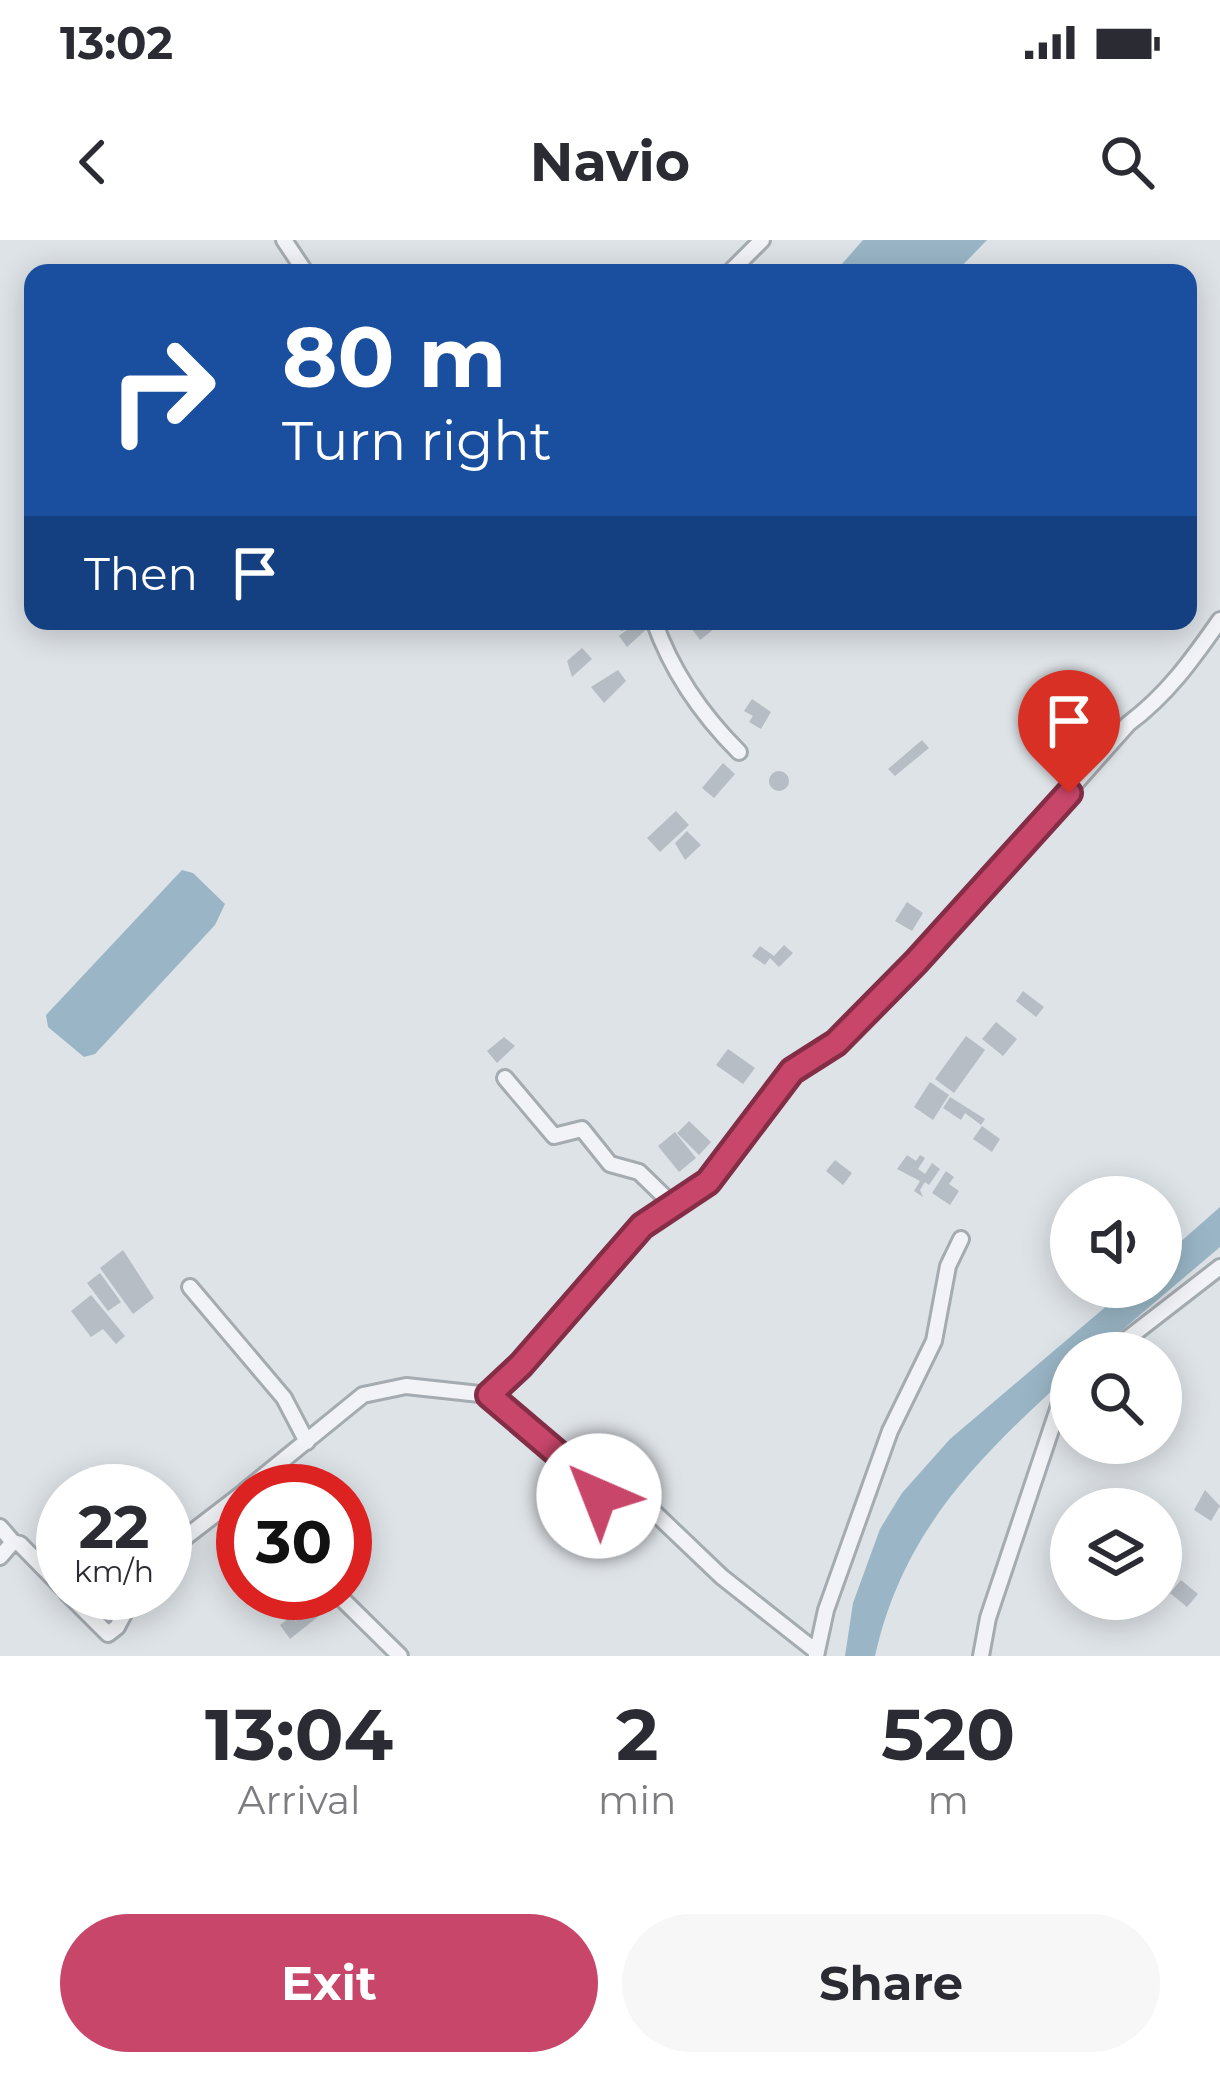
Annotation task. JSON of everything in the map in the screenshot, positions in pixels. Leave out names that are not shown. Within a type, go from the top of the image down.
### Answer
[{"type":"street","points":[[738,264],[762,240]]},
{"type":"street","points":[[489,1395],[642,1226],[708,1182],[792,1071],[836,1043],[916,962],[1128,724],[1156,703],[1220,620]]},
{"type":"street","points":[[657,630],[668,661],[712,725],[740,752]]},
{"type":"street","points":[[505,1078],[554,1136],[582,1129],[610,1164],[639,1172],[671,1203]]},
{"type":"street","points":[[280,1464],[363,1395],[406,1386],[489,1395],[570,1464],[612,1510],[630,1492],[635,1494],[722,1577],[816,1654],[826,1610],[890,1430],[934,1341],[948,1265],[961,1239]]},
{"type":"street","points":[[1136,1332],[1220,1267]]},
{"type":"street","points":[[190,1287],[284,1398],[307,1442]]},
{"type":"street","points":[[981,1656],[996,1595],[1050,1433]]},
{"type":"street","points":[[192,1533],[216,1514]]},
{"type":"street","points":[[0,1527],[36,1559]]},
{"type":"street","points":[[0,1557],[13,1542]]},
{"type":"street","points":[[94,1620],[108,1634],[121,1620]]},
{"type":"street","points":[[363,1620],[400,1656]]},
{"type":"water","points":[[863,240],[987,240],[964,264],[842,264]]},
{"type":"water","points":[[182,870],[193,873],[225,904],[215,925],[95,1054],[84,1057],[48,1027],[46,1015]]},
{"type":"water","points":[[1220,1207],[1220,1247],[1182,1279],[1182,1240]]},
{"type":"water","points":[[1104,1308],[1148,1308],[1120,1332],[1076,1332]]},
{"type":"water","points":[[1050,1354],[1050,1393],[949,1498],[905,1570],[875,1656],[845,1656],[853,1603],[880,1529],[902,1493],[950,1439]]},
{"type":"building","points":[[627,630],[646,630],[627,647],[619,636]]},
{"type":"building","points":[[693,630],[713,630],[700,640]]},
{"type":"building","points":[[582,648],[592,659],[572,677],[567,661]]},
{"type":"building","points":[[618,670],[626,681],[604,703],[591,687]]},
{"type":"building","points":[[752,699],[771,712],[761,729],[749,722],[753,716],[744,711]]},
{"type":"building","points":[[922,740],[929,748],[895,776],[888,769]]},
{"type":"building","points":[[723,763],[735,774],[714,798],[702,788]]},
{"type":"building","points":[[779,771],[789,781],[779,791],[769,781]]},
{"type":"building","points":[[676,811],[689,825],[660,852],[647,838]]},
{"type":"building","points":[[687,831],[701,845],[685,860],[675,843]]},
{"type":"building","points":[[907,902],[923,913],[912,931],[895,921]]},
{"type":"building","points":[[784,945],[793,953],[779,967],[770,958],[765,965],[752,956],[760,946],[774,956]]},
{"type":"building","points":[[1023,991],[1044,1007],[1036,1017],[1016,1001]]},
{"type":"building","points":[[996,1022],[1017,1039],[1003,1056],[982,1039]]},
{"type":"building","points":[[966,1036],[985,1050],[954,1093],[935,1079]]},
{"type":"building","points":[[504,1037],[515,1046],[497,1063],[487,1051]]},
{"type":"building","points":[[728,1049],[755,1068],[743,1084],[716,1065]]},
{"type":"building","points":[[930,1082],[949,1095],[933,1120],[914,1107]]},
{"type":"building","points":[[950,1097],[985,1119],[981,1125],[965,1113],[961,1120],[943,1108]]},
{"type":"building","points":[[689,1121],[711,1142],[699,1155],[677,1133]]},
{"type":"building","points":[[982,1126],[1000,1139],[992,1152],[973,1139]]},
{"type":"building","points":[[675,1132],[696,1158],[679,1172],[658,1146]]},
{"type":"building","points":[[907,1155],[916,1161],[920,1155],[925,1158],[918,1169],[925,1174],[932,1163],[940,1169],[920,1190],[923,1197],[914,1191],[920,1181],[897,1169]]},
{"type":"building","points":[[835,1160],[852,1173],[843,1185],[826,1171]]},
{"type":"building","points":[[946,1171],[954,1177],[949,1184],[959,1191],[950,1205],[932,1193]]},
{"type":"building","points":[[123,1250],[154,1298],[133,1314],[100,1268]]},
{"type":"building","points":[[100,1273],[121,1302],[108,1311],[87,1283]]},
{"type":"building","points":[[91,1295],[125,1336],[116,1344],[103,1329],[91,1337],[71,1311]]},
{"type":"building","points":[[1205,1490],[1220,1506],[1211,1521],[1194,1510]]},
{"type":"building","points":[[1182,1581],[1198,1594],[1187,1607],[1182,1603]]},
{"type":"building","points":[[287,1620],[314,1620],[290,1639],[280,1625]]},
{"type":"route","points":[[599,1496],[570,1464],[489,1395],[642,1226],[708,1182],[792,1071],[836,1043],[1069,793]]}]
